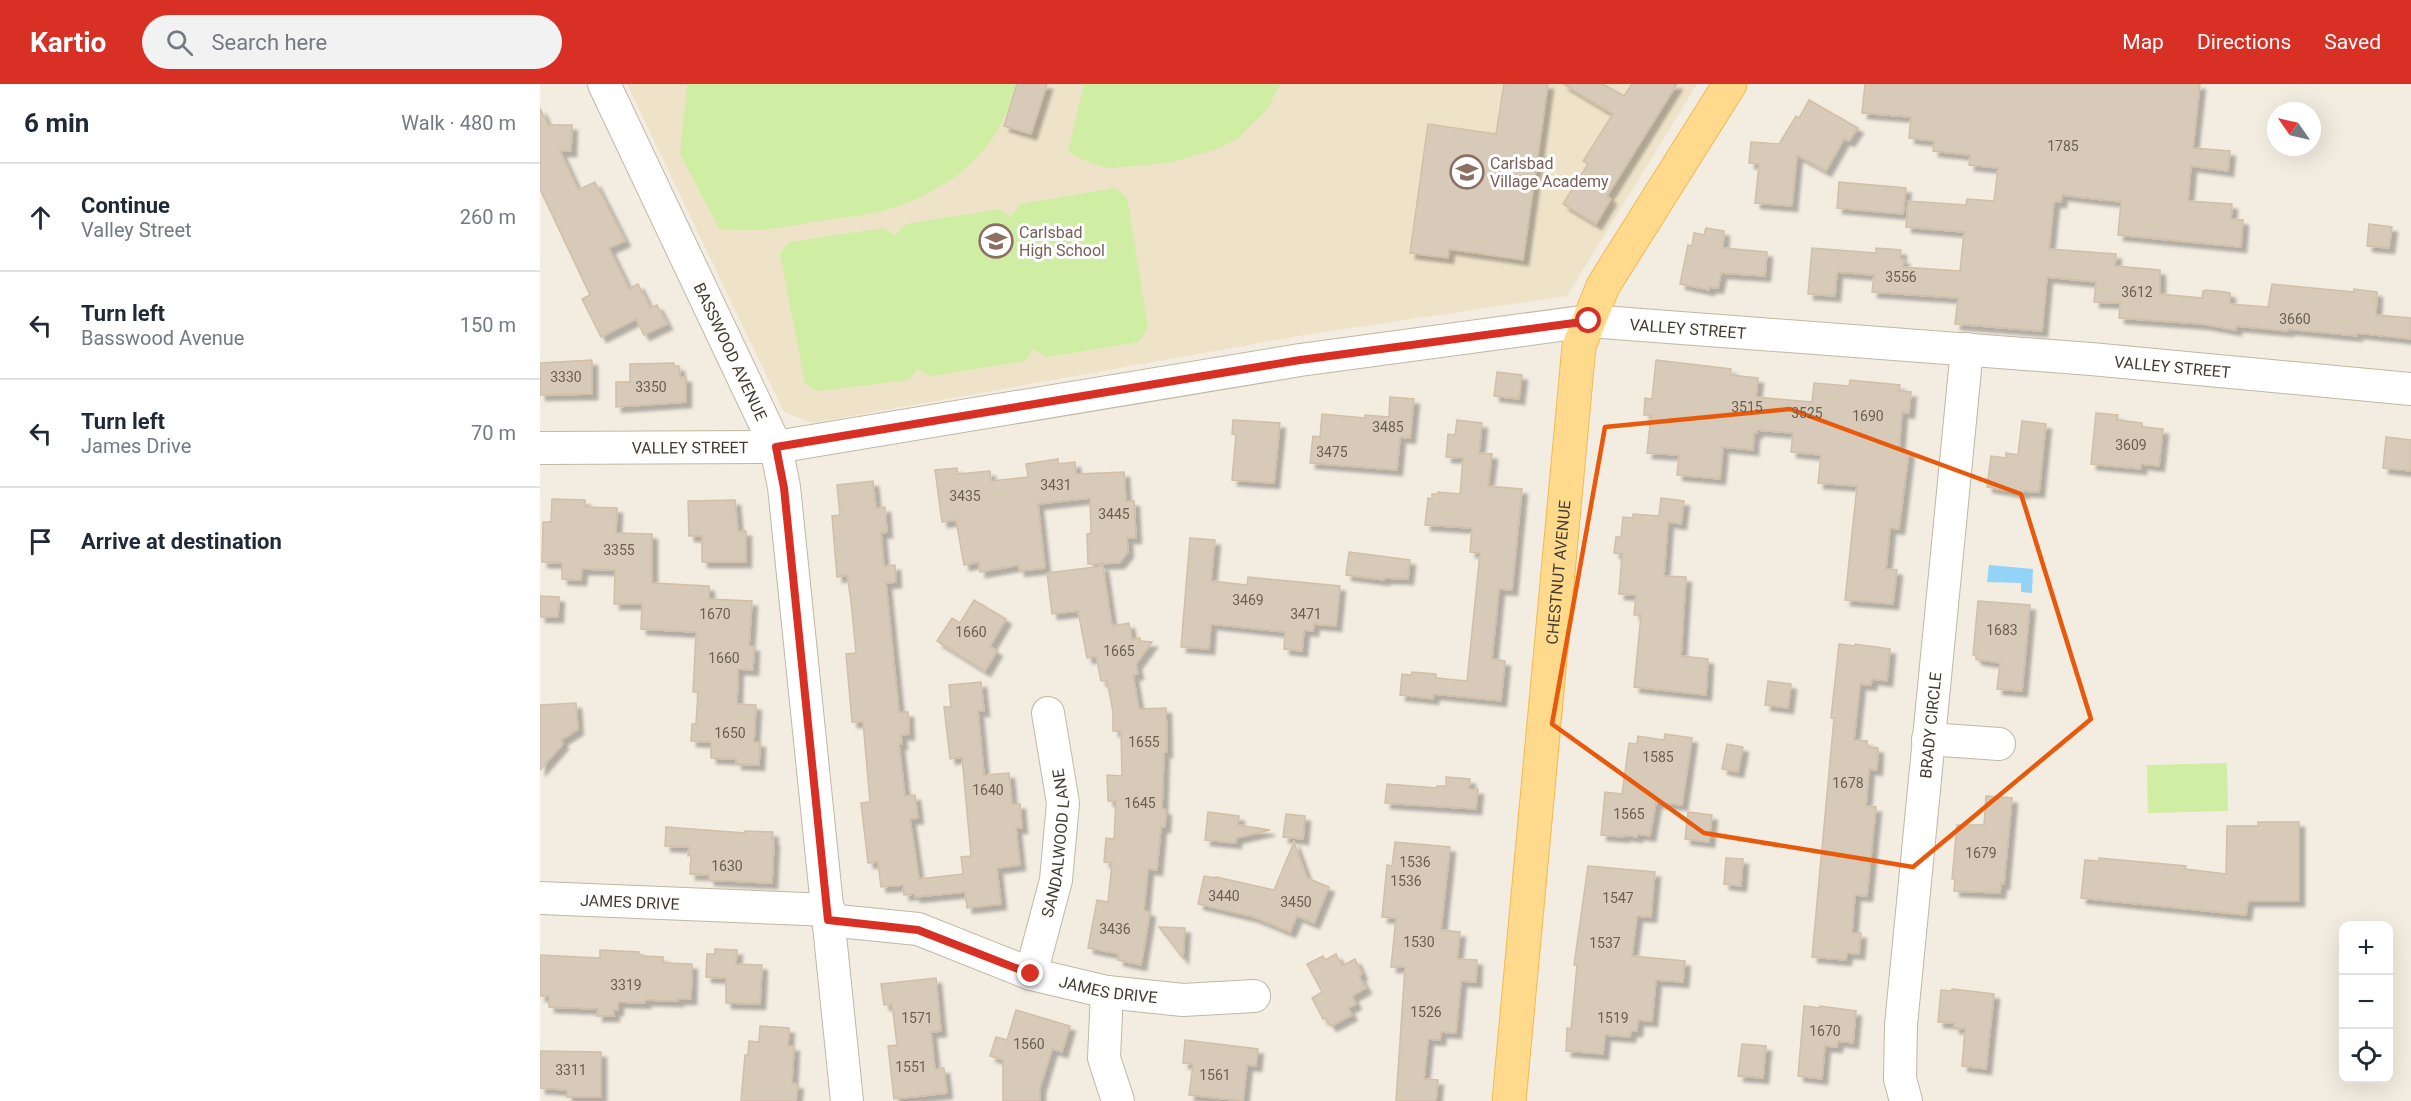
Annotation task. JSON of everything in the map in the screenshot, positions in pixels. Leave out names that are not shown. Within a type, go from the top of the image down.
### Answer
[{"type":"main road","name":"CHESTNUT AVENUE","points":[[1509,1101],[1580,346],[1603,286],[1730,84]]},
{"type":"street","name":"BASSWOOD AVENUE","points":[[604,84],[776,447],[784,488],[847,1101]]},
{"type":"street","name":"VALLEY STREET","points":[[540,448],[776,447],[1300,360],[1589,321],[1967,350],[2411,389]]},
{"type":"street","name":"BRADY CIRCLE","points":[[1906,1101],[1900,1079],[1901,1025],[1967,350]]},
{"type":"street","name":"SANDALWOOD LANE","points":[[1031,974],[1056,879],[1063,803],[1048,713]]},
{"type":"street","points":[[1928,739],[1999,744]]},
{"type":"street","name":"JAMES DRIVE","points":[[540,898],[828,915],[918,930],[1031,974],[1107,992],[1183,1000],[1254,996]]},
{"type":"street","points":[[1107,992],[1104,1058],[1118,1101]]},
{"type":"highlighted area","points":[[1790,409],[2021,494],[2091,719],[1913,867],[1704,833],[1552,724],[1605,427]]},
{"type":"shaded area","name":"Carlsbad High School","points":[[627,84],[1697,84],[1567,296],[1304,335],[812,423],[784,412]]},
{"type":"green space","points":[[687,84],[1018,84],[1009,108],[986,147],[971,163],[935,190],[890,209],[873,213],[756,230],[731,230],[719,228],[680,154]]},
{"type":"green space","points":[[1084,84],[1280,84],[1267,110],[1237,139],[1214,150],[1167,163],[1110,168],[1090,163],[1068,152]]},
{"type":"green space","points":[[1115,188],[1127,197],[1148,328],[1139,342],[1046,357],[1033,349],[1025,361],[930,376],[917,368],[909,380],[816,391],[805,383],[780,254],[789,242],[884,228],[895,236],[905,224],[1000,209],[1011,217],[1020,204]]},
{"type":"green space","points":[[2227,763],[2228,811],[2148,813],[2147,765]]},
{"type":"water","points":[[1989,565],[2033,569],[2032,593],[2021,592],[2021,583],[1987,582]]},
{"type":"building","points":[[1017,84],[1047,84],[1031,134],[1004,126]]},
{"type":"building","points":[[1504,84],[1548,84],[1523,260],[1449,249],[1448,258],[1410,253],[1428,124],[1496,134]]},
{"type":"building","points":[[1563,84],[1603,84],[1624,96],[1632,84],[1677,84],[1607,196],[1611,199],[1596,224],[1563,204],[1588,164],[1583,161],[1613,114]]},
{"type":"building","points":[[1865,84],[2200,84],[2193,148],[2230,151],[2228,171],[2191,166],[2188,201],[2232,204],[2231,219],[2243,220],[2241,247],[2118,235],[2121,202],[2062,195],[2061,202],[2054,202],[2049,249],[2116,254],[2115,266],[2160,270],[2160,294],[2202,298],[2203,291],[2206,290],[2226,292],[2230,293],[2230,304],[2268,307],[2272,284],[2377,292],[2376,315],[2411,318],[2411,339],[2357,333],[2357,336],[2236,326],[2236,330],[2203,324],[2119,318],[2120,303],[2094,302],[2096,282],[2047,277],[2042,331],[1955,324],[1958,298],[1872,292],[1874,275],[1837,272],[1835,296],[1808,294],[1812,248],[1876,253],[1876,248],[1901,250],[1900,259],[1904,259],[1903,267],[1960,271],[1964,232],[1906,227],[1908,201],[1966,205],[1967,199],[1994,201],[1998,168],[1969,165],[1970,155],[1933,151],[1934,141],[1909,138],[1911,117],[1862,113]]},
{"type":"building","points":[[1809,100],[1858,128],[1849,141],[1844,139],[1826,171],[1797,155],[1792,206],[1755,203],[1759,164],[1749,163],[1751,142],[1779,144],[1796,116],[1799,118]]},
{"type":"building","points":[[540,108],[548,125],[572,125],[571,151],[560,151],[578,190],[595,182],[625,241],[609,248],[629,289],[638,284],[650,308],[657,305],[667,324],[644,335],[636,319],[601,337],[582,299],[590,295],[540,189]]},
{"type":"building","points":[[1839,182],[1906,188],[1903,214],[1837,208]]},
{"type":"building","points":[[2369,224],[2392,227],[2389,248],[2367,246]]},
{"type":"building","points":[[1706,228],[1724,231],[1723,248],[1767,252],[1765,276],[1721,273],[1718,288],[1710,287],[1709,290],[1680,284],[1688,245],[1692,246],[1694,233],[1704,235]]},
{"type":"building","points":[[592,360],[592,394],[540,395],[540,363]]},
{"type":"building","points":[[1656,360],[1731,369],[1730,375],[1758,378],[1756,397],[1812,402],[1814,383],[1849,386],[1850,380],[1900,385],[1899,391],[1911,392],[1909,413],[1902,412],[1899,450],[1909,451],[1899,529],[1890,528],[1886,569],[1897,570],[1893,604],[1845,600],[1857,486],[1818,483],[1821,455],[1791,452],[1793,433],[1757,430],[1757,433],[1754,433],[1753,450],[1723,447],[1720,479],[1677,475],[1679,455],[1647,453],[1651,415],[1644,415],[1645,398],[1652,399]]},
{"type":"building","points":[[674,363],[674,366],[679,366],[680,377],[686,377],[686,402],[616,407],[616,382],[630,382],[630,364]]},
{"type":"building","points":[[1497,372],[1522,375],[1519,399],[1494,396]]},
{"type":"building","points":[[1390,397],[1414,399],[1410,438],[1400,437],[1397,470],[1310,463],[1313,436],[1320,437],[1322,414],[1365,418],[1365,415],[1389,417]]},
{"type":"building","points":[[2096,413],[2118,415],[2117,420],[2142,423],[2142,427],[2163,429],[2159,466],[2141,464],[2141,469],[2091,464]]},
{"type":"building","points":[[1233,420],[1280,423],[1274,483],[1232,480],[1236,435],[1232,434]]},
{"type":"building","points":[[1457,420],[1482,423],[1479,453],[1492,454],[1488,486],[1522,489],[1512,590],[1499,589],[1492,659],[1505,661],[1501,701],[1434,694],[1433,699],[1400,695],[1402,674],[1411,675],[1412,672],[1436,674],[1436,678],[1467,681],[1480,553],[1470,552],[1472,528],[1425,525],[1428,498],[1432,499],[1432,494],[1438,494],[1438,492],[1460,494],[1463,458],[1446,457],[1448,434],[1455,435]]},
{"type":"building","points":[[2022,421],[2046,424],[2039,492],[2023,491],[2023,493],[1987,487],[1991,456],[2006,458],[2006,453],[2018,455]]},
{"type":"building","points":[[2386,437],[2411,440],[2411,471],[2383,468]]},
{"type":"building","points":[[1058,459],[1058,464],[1075,462],[1076,474],[1124,472],[1126,501],[1134,501],[1136,538],[1127,538],[1128,552],[1119,563],[1088,564],[1087,534],[1091,533],[1090,498],[1038,504],[1045,568],[1019,571],[1019,565],[980,572],[979,562],[964,565],[956,520],[942,522],[935,470],[957,468],[957,474],[990,471],[991,481],[1028,477],[1026,464]]},
{"type":"building","points":[[873,481],[876,508],[885,507],[887,532],[881,533],[884,566],[895,565],[896,582],[886,583],[899,712],[908,712],[909,734],[901,735],[902,744],[899,744],[905,796],[915,795],[918,818],[910,819],[919,879],[963,874],[961,857],[971,856],[962,757],[950,759],[944,707],[951,707],[949,685],[981,682],[984,711],[978,711],[984,775],[1009,773],[1012,804],[1020,804],[1022,828],[1016,828],[1020,865],[997,868],[1001,904],[967,908],[965,892],[915,897],[915,894],[904,895],[903,885],[881,887],[878,862],[868,863],[861,803],[870,802],[863,722],[852,722],[846,654],[856,653],[851,601],[847,575],[837,577],[832,516],[840,515],[837,485]]},
{"type":"building","points":[[1661,498],[1684,501],[1681,524],[1668,522],[1664,576],[1686,577],[1681,656],[1708,659],[1706,695],[1634,687],[1641,615],[1634,615],[1636,595],[1619,594],[1622,554],[1614,553],[1616,537],[1621,537],[1623,517],[1633,518],[1633,514],[1659,516]]},
{"type":"building","points":[[552,499],[585,500],[585,507],[617,508],[616,533],[652,534],[652,583],[709,586],[709,599],[752,601],[749,646],[754,646],[753,670],[738,669],[737,704],[756,705],[754,742],[760,742],[759,765],[736,764],[737,759],[711,758],[711,742],[691,741],[692,724],[696,724],[698,692],[693,692],[696,632],[641,629],[642,604],[614,604],[615,570],[582,569],[581,580],[562,579],[562,563],[542,562],[543,522],[551,522]]},
{"type":"building","points":[[735,500],[738,531],[746,531],[746,562],[702,562],[702,536],[689,536],[688,501]]},
{"type":"building","points":[[1190,538],[1215,540],[1211,581],[1247,585],[1248,577],[1340,586],[1336,626],[1314,624],[1313,631],[1304,630],[1302,651],[1284,649],[1285,632],[1211,624],[1209,649],[1181,647]]},
{"type":"building","points":[[1349,552],[1410,560],[1408,579],[1384,578],[1384,580],[1346,575]]},
{"type":"building","points":[[1103,566],[1112,626],[1129,623],[1132,640],[1140,638],[1140,641],[1152,642],[1136,664],[1138,674],[1133,675],[1139,709],[1166,708],[1167,752],[1164,752],[1162,809],[1166,810],[1165,827],[1161,827],[1157,870],[1148,869],[1144,910],[1150,912],[1141,965],[1118,960],[1119,954],[1088,948],[1097,900],[1108,902],[1112,863],[1104,862],[1106,838],[1114,839],[1116,801],[1108,801],[1107,775],[1122,776],[1121,731],[1113,731],[1113,712],[1107,680],[1101,681],[1096,656],[1087,658],[1078,611],[1052,614],[1047,573]]},
{"type":"building","points":[[540,596],[559,597],[558,617],[540,617]]},
{"type":"building","points":[[974,600],[1006,619],[990,646],[997,651],[985,671],[937,641],[952,618],[960,623]]},
{"type":"building","points":[[1978,601],[2030,605],[2022,691],[1997,689],[2000,663],[1976,659],[1976,655],[1973,655]]},
{"type":"building","points":[[1839,644],[1890,649],[1887,681],[1872,679],[1871,685],[1860,684],[1854,740],[1867,741],[1867,747],[1878,748],[1877,770],[1869,769],[1866,806],[1876,807],[1867,896],[1855,895],[1852,933],[1861,933],[1859,954],[1847,953],[1846,960],[1812,957]]},
{"type":"building","points":[[1768,681],[1791,684],[1788,708],[1765,705]]},
{"type":"building","points":[[576,703],[578,729],[561,740],[563,744],[540,770],[540,705]]},
{"type":"building","points":[[1665,734],[1692,738],[1682,805],[1656,802],[1650,836],[1601,835],[1605,792],[1622,794],[1629,743],[1637,744],[1638,736],[1664,740]]},
{"type":"building","points":[[1727,744],[1743,747],[1738,772],[1722,769]]},
{"type":"building","points":[[1446,777],[1470,779],[1469,789],[1478,789],[1476,809],[1385,803],[1387,784],[1437,788],[1437,786],[1446,786]]},
{"type":"building","points":[[1986,796],[2012,798],[2004,884],[2001,884],[2000,893],[1954,891],[1955,879],[1952,879],[1957,825],[1984,825]]},
{"type":"building","points":[[1208,812],[1239,816],[1238,825],[1270,830],[1236,838],[1236,843],[1205,840]]},
{"type":"building","points":[[1688,812],[1712,815],[1709,842],[1685,839]]},
{"type":"building","points":[[1286,814],[1305,816],[1303,839],[1283,837]]},
{"type":"building","points":[[2258,822],[2299,822],[2299,901],[2248,901],[2246,915],[2081,898],[2085,860],[2099,861],[2099,858],[2186,866],[2185,869],[2226,874],[2227,826],[2258,826]]},
{"type":"building","points":[[666,827],[745,833],[745,831],[773,832],[772,883],[709,880],[709,875],[690,874],[689,847],[665,846]]},
{"type":"building","points":[[1294,842],[1307,878],[1329,887],[1314,923],[1297,916],[1290,932],[1254,917],[1198,904],[1204,876],[1274,890]]},
{"type":"building","points":[[1395,842],[1450,847],[1441,930],[1460,932],[1457,959],[1477,960],[1476,982],[1461,981],[1456,1033],[1441,1032],[1440,1040],[1428,1039],[1424,1079],[1438,1080],[1436,1101],[1396,1101],[1405,967],[1391,967],[1396,918],[1382,917],[1387,865],[1392,866]]},
{"type":"building","points":[[1726,858],[1743,859],[1741,886],[1724,884]]},
{"type":"building","points":[[1588,866],[1655,872],[1651,917],[1637,916],[1632,956],[1685,961],[1683,982],[1656,980],[1652,1021],[1638,1020],[1637,1031],[1631,1031],[1630,1037],[1605,1035],[1603,1054],[1566,1051],[1567,1028],[1571,1029],[1577,965],[1574,965]]},
{"type":"building","points":[[1159,927],[1185,928],[1183,958]]},
{"type":"building","points":[[715,949],[737,950],[736,964],[762,965],[760,1004],[726,1003],[726,978],[706,977],[707,954],[715,954]]},
{"type":"building","points":[[600,950],[639,952],[645,956],[663,957],[663,963],[692,964],[691,999],[645,1000],[645,1003],[618,1002],[618,1010],[614,1010],[614,1016],[597,1016],[598,1009],[549,1007],[549,996],[540,996],[540,955],[600,958]]},
{"type":"building","points":[[1336,954],[1342,966],[1355,959],[1362,974],[1359,976],[1366,988],[1352,996],[1356,1004],[1348,1008],[1352,1015],[1331,1026],[1326,1018],[1323,1019],[1312,998],[1322,992],[1307,964],[1323,956],[1325,960]]},
{"type":"building","points":[[936,978],[941,1031],[931,1032],[935,1069],[944,1068],[947,1093],[894,1099],[888,1046],[897,1045],[892,1004],[884,1005],[881,984]]},
{"type":"building","points":[[1952,989],[1994,994],[1986,1069],[1962,1066],[1965,1029],[1954,1028],[1954,1023],[1938,1022],[1941,990],[1952,991]]},
{"type":"building","points":[[1804,1006],[1856,1011],[1853,1043],[1838,1041],[1837,1047],[1825,1046],[1822,1079],[1798,1076]]},
{"type":"building","points":[[1016,1010],[1070,1026],[1062,1052],[1052,1049],[1040,1088],[1040,1101],[1003,1101],[1003,1060],[990,1056],[996,1037],[1007,1040]]},
{"type":"building","points":[[760,1026],[789,1028],[788,1046],[794,1046],[792,1083],[798,1084],[796,1101],[741,1101],[745,1055],[748,1055],[749,1041],[759,1042]]},
{"type":"building","points":[[1185,1040],[1258,1049],[1256,1066],[1247,1065],[1243,1101],[1189,1095],[1193,1064],[1183,1063]]},
{"type":"building","points":[[1742,1044],[1766,1046],[1763,1078],[1738,1076]]},
{"type":"building","points":[[540,1051],[601,1052],[601,1097],[567,1097],[567,1090],[540,1088]]},
{"type":"place","name":"Carlsbad Village Academy","points":[[1467,172]]},
{"type":"place","name":"Carlsbad High School","points":[[996,241]]},
{"type":"route","points":[[1031,974],[918,930],[828,920],[829,910],[784,488],[776,447],[1300,360],[1589,321]]}]
